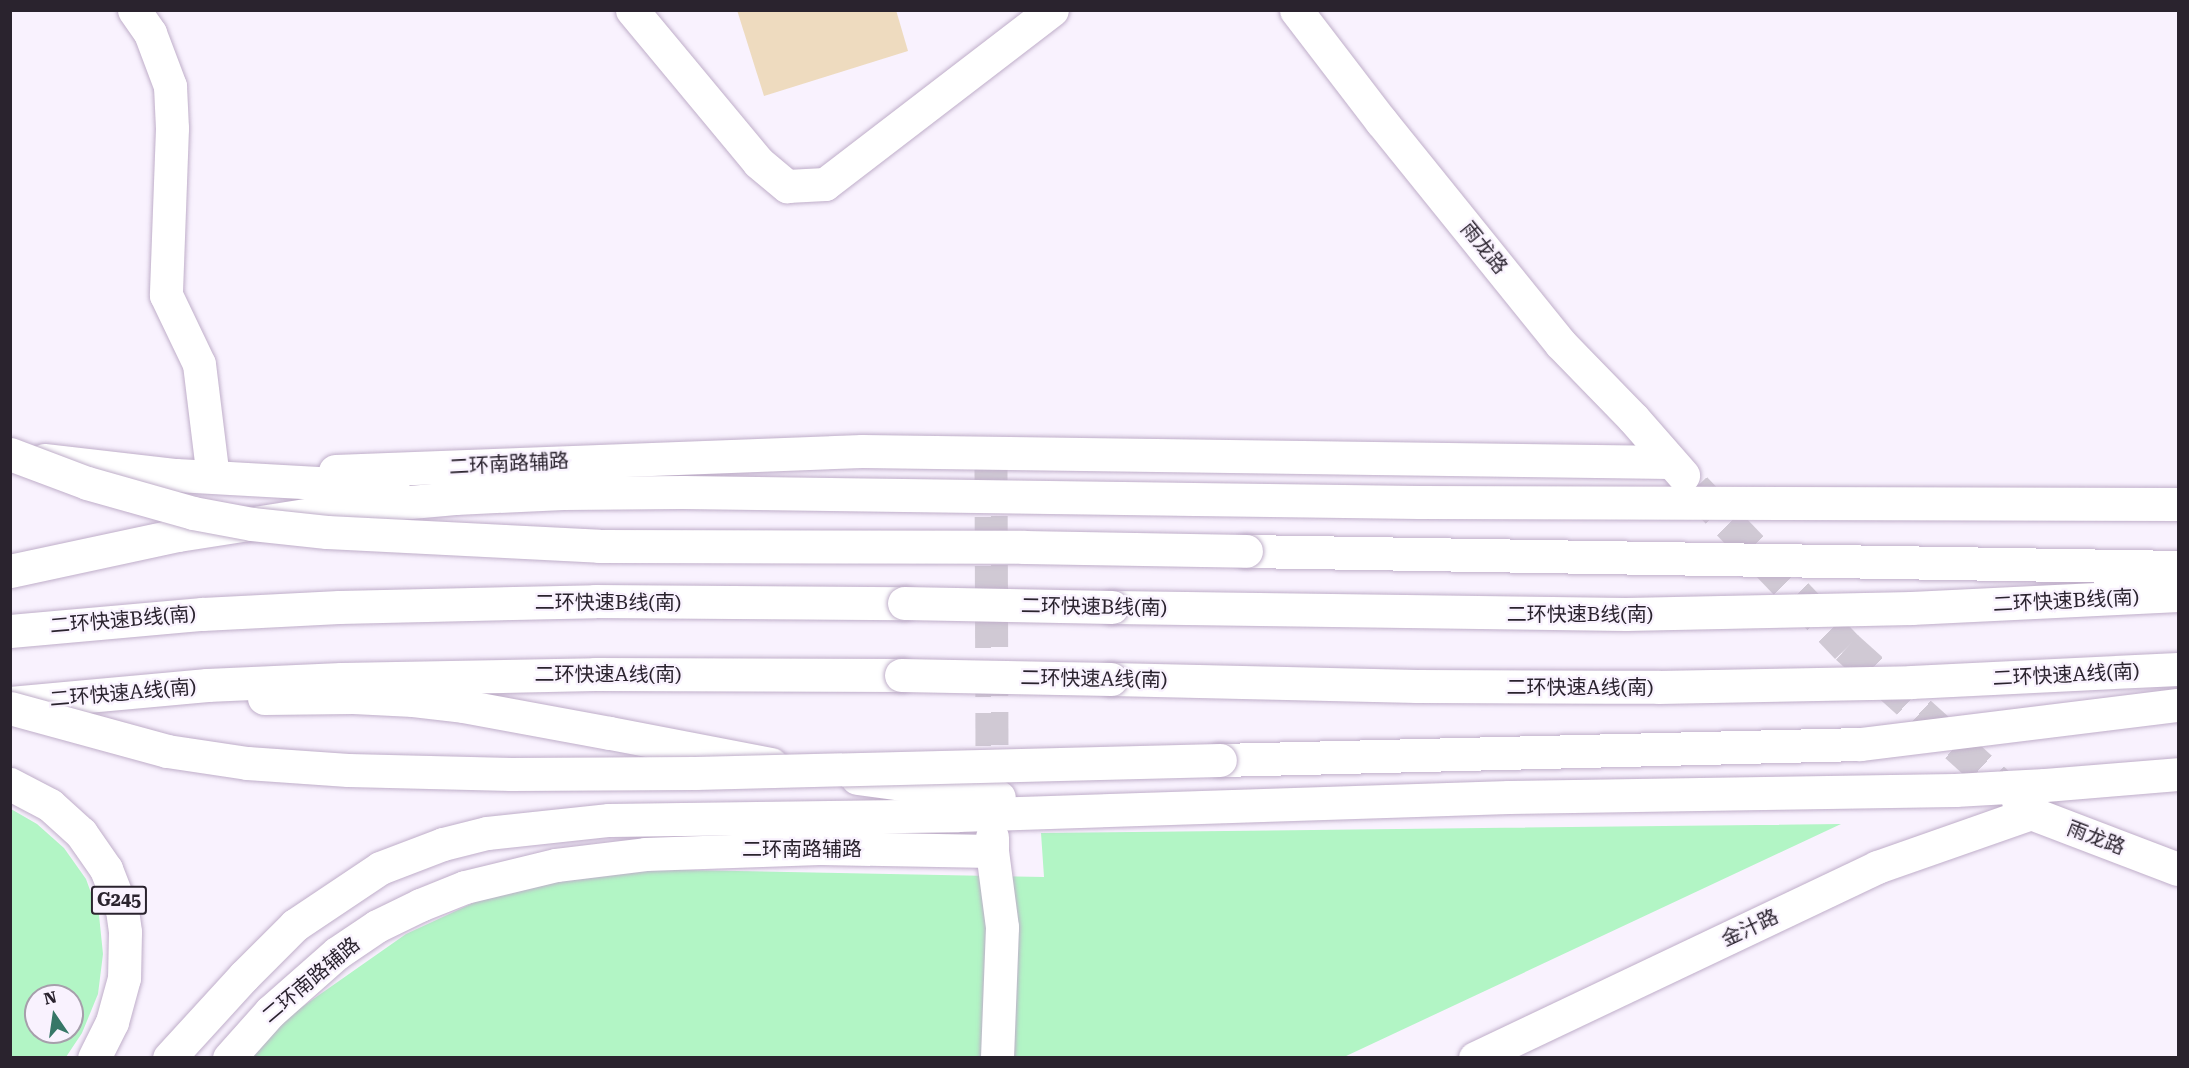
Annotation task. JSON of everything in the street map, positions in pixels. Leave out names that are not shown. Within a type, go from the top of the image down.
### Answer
[{"type":"main road","points":[[134,10],[150,33],[170,86],[172,128],[166,295],[199,364],[212,470]]},
{"type":"main road","points":[[632,10],[758,162],[787,186],[825,184],[1052,10]]},
{"type":"main road","name":"雨龙路","points":[[1296,10],[1381,121],[1560,343],[1633,418],[1677,469]]},
{"type":"main road","name":"二环南路辅路","points":[[10,454],[78,462],[212,470],[356,471],[745,453],[1677,469]]},
{"type":"main road","points":[[10,454],[154,472],[294,482],[433,488],[1408,502],[2178,504]]},
{"type":"main road","points":[[10,454],[87,483],[193,513],[252,524],[327,532],[599,546],[1024,547],[2178,567]]},
{"type":"main road","points":[[10,571],[178,535],[356,507],[455,498],[552,493],[682,492]]},
{"type":"main road","name":"二环快速B线(南)","points":[[10,631],[202,614],[470,603],[904,603],[1626,614],[1912,608],[2178,595]]},
{"type":"main road","name":"二环快速A线(南)","points":[[10,704],[207,686],[472,675],[733,674],[1658,687],[1911,682],[2178,669]]},
{"type":"main road","points":[[10,716],[206,699],[353,697],[463,706],[802,769],[973,794],[1142,807],[1221,807]]},
{"type":"main road","points":[[10,708],[167,752],[247,764],[348,770],[511,774],[684,773],[1860,744],[2178,705]]},
{"type":"main road","points":[[169,1058],[244,976],[295,925],[380,868],[443,844],[487,833],[609,820],[958,815],[1509,797],[1955,790],[2045,786],[2178,774]]},
{"type":"main road","name":"G245","points":[[10,784],[50,805],[81,833],[106,869],[122,910],[125,933],[124,978],[112,1022],[94,1058]]},
{"type":"main road","name":"雨龙路","points":[[2024,807],[2178,869]]},
{"type":"main road","name":"金汁路","points":[[1474,1058],[1877,867],[2024,807]]},
{"type":"main road","name":"二环南路辅路","points":[[229,1058],[302,982],[337,953],[369,932],[420,905],[465,887],[511,874],[602,858],[685,851],[992,844],[1002,927],[997,1058]]},
{"type":"green space","points":[[11,809],[37,824],[64,848],[86,879],[99,915],[103,954],[98,994],[84,1028],[84,984],[24,984],[24,1044],[75,1044],[66,1057],[11,1057]]},
{"type":"green space","points":[[1841,824],[1344,1057],[251,1058],[282,1021],[406,934],[499,891],[632,869],[1044,877],[1041,833]]},
{"type":"building","points":[[737,10],[896,10],[908,51],[764,96]]},
{"type":"tunnel","points":[[991,467],[992,794]]},
{"type":"tunnel","points":[[1695,488],[1847,647],[2018,801]]}]
